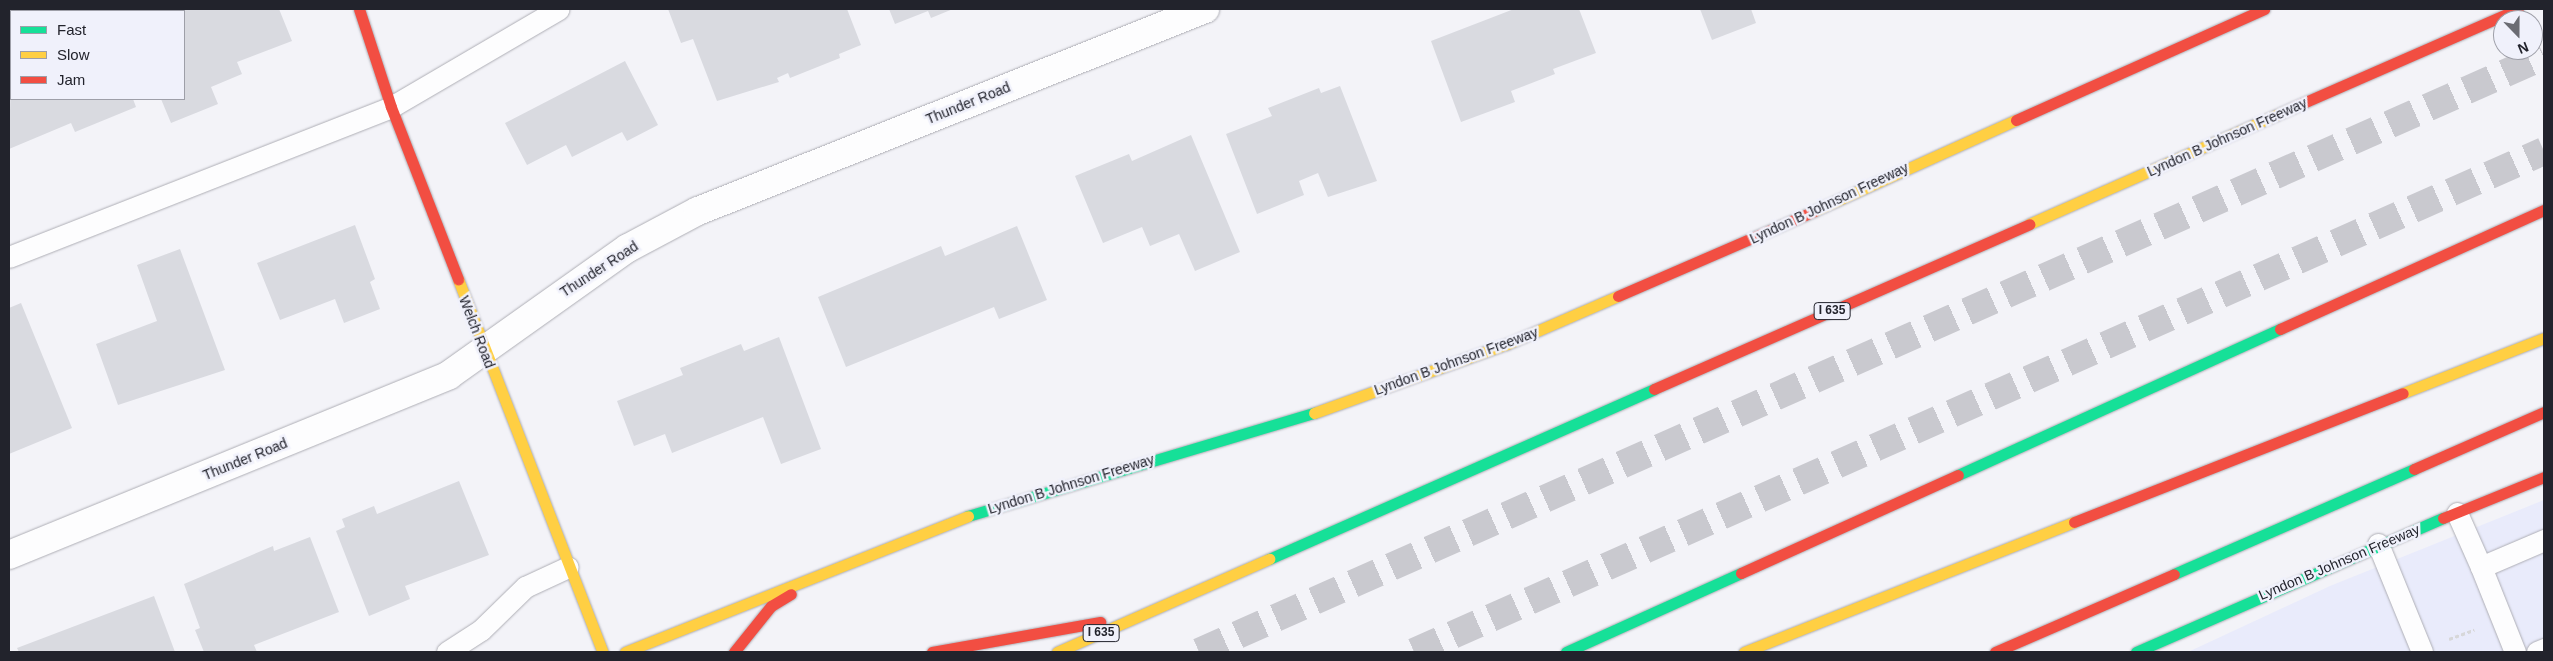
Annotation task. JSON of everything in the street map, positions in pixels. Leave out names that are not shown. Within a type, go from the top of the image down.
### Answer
[{"type":"main road","name":"Welch Road","points":[[359,9],[391,107],[568,567],[603,652]]},
{"type":"main road","name":"Lyndon B Johnson Freeway","points":[[625,652],[841,563],[1020,499],[1291,421],[1507,344],[1733,247],[2264,9]]},
{"type":"main road","name":"Lyndon B Johnson Freeway","points":[[1057,652],[2518,9]]},
{"type":"main road","points":[[1566,652],[2544,210]]},
{"type":"main road","points":[[1744,652],[2544,338]]},
{"type":"main road","points":[[1995,652],[2544,412]]},
{"type":"main road","name":"Lyndon B Johnson Freeway","points":[[2136,652],[2378,544],[2544,478]]},
{"type":"main road","points":[[734,652],[740,640],[771,606],[841,563]]},
{"type":"main road","points":[[932,652],[1146,614]]},
{"type":"street","name":"Thunder Road","points":[[9,556],[449,375],[628,248],[698,211],[1205,9]]},
{"type":"lane","points":[[9,257],[391,107],[559,9]]},
{"type":"lane","points":[[2457,513],[2481,566],[2515,652]]},
{"type":"lane","points":[[2481,566],[2544,540]]},
{"type":"lane","points":[[2378,544],[2420,652]]},
{"type":"lane","points":[[446,652],[481,630],[525,587],[568,567]]},
{"type":"lane","points":[[2537,652],[2544,649]]},
{"type":"path","points":[[2420,652],[2502,619]]},
{"type":"shaded area","points":[[2544,500],[2544,652],[2188,652],[2330,586]]},
{"type":"building","points":[[279,9],[292,41],[237,62],[242,74],[211,87],[218,104],[171,123],[161,100],[185,100],[185,10],[153,10]]},
{"type":"building","points":[[668,9],[847,9],[861,45],[839,54],[840,58],[790,78],[788,73],[777,78],[779,82],[717,101],[693,39],[681,43]]},
{"type":"building","points":[[889,9],[953,9],[931,18],[928,11],[895,24]]},
{"type":"building","points":[[1514,9],[1579,9],[1596,53],[1553,69],[1555,74],[1511,91],[1515,102],[1461,122],[1431,41]]},
{"type":"building","points":[[1700,9],[1751,9],[1756,23],[1712,40]]},
{"type":"building","points":[[625,61],[658,125],[627,141],[622,132],[572,157],[566,145],[527,165],[505,123]]},
{"type":"building","points":[[1340,86],[1377,181],[1328,197],[1318,173],[1299,181],[1304,195],[1257,214],[1226,134],[1272,116],[1268,108],[1319,88],[1321,93]]},
{"type":"building","points":[[10,100],[133,100],[136,107],[75,132],[71,123],[9,149]]},
{"type":"building","points":[[1191,135],[1240,252],[1195,271],[1179,234],[1150,246],[1142,227],[1103,243],[1075,176],[1129,154],[1132,161]]},
{"type":"building","points":[[355,225],[375,279],[370,282],[380,309],[344,323],[335,299],[280,320],[257,263]]},
{"type":"building","points":[[1017,226],[1047,300],[999,319],[994,307],[846,367],[818,297],[941,246],[945,256]]},
{"type":"building","points":[[180,249],[225,370],[118,405],[96,344],[157,321],[137,265]]},
{"type":"building","points":[[21,303],[72,428],[9,454],[9,308]]},
{"type":"building","points":[[779,337],[821,449],[781,464],[763,417],[672,453],[665,434],[634,446],[617,401],[683,375],[680,368],[741,344],[744,351]]},
{"type":"building","points":[[459,481],[489,555],[405,586],[410,599],[369,616],[336,531],[345,527],[342,519],[374,506],[377,514]]},
{"type":"building","points":[[310,537],[339,612],[254,645],[257,652],[204,652],[195,630],[200,628],[184,584],[273,546],[274,551]]},
{"type":"building","points":[[154,596],[175,652],[19,652],[17,648]]},
{"type":"tunnel","points":[[1199,652],[2544,56]]},
{"type":"tunnel","points":[[1414,652],[2544,151]]},
{"type":"traffic: fast","points":[[1958,475],[2280,329]]},
{"type":"traffic: fast","points":[[1269,559],[1654,389]]},
{"type":"traffic: fast","points":[[968,516],[1314,413]]},
{"type":"traffic: fast","points":[[2174,574],[2414,469]]},
{"type":"traffic: fast","points":[[2136,652],[2443,518]]},
{"type":"traffic: fast","points":[[1566,652],[1741,573]]},
{"type":"traffic: slow","points":[[2029,224],[2294,107]]},
{"type":"traffic: slow","points":[[1814,211],[2016,120]]},
{"type":"traffic: slow","points":[[458,279],[603,652]]},
{"type":"traffic: slow","points":[[1314,413],[1507,344],[1618,296]]},
{"type":"traffic: slow","points":[[2403,393],[2544,338]]},
{"type":"traffic: slow","points":[[625,652],[968,516]]},
{"type":"traffic: slow","points":[[1744,652],[2074,522]]},
{"type":"traffic: slow","points":[[1057,652],[1269,559]]},
{"type":"traffic: jam","points":[[359,9],[391,107],[458,279]]},
{"type":"traffic: jam","points":[[2016,120],[2264,9]]},
{"type":"traffic: jam","points":[[2294,107],[2518,9]]},
{"type":"traffic: jam","points":[[2280,329],[2544,210]]},
{"type":"traffic: jam","points":[[1618,296],[1814,211]]},
{"type":"traffic: jam","points":[[1654,389],[2029,224]]},
{"type":"traffic: jam","points":[[2074,522],[2403,393]]},
{"type":"traffic: jam","points":[[2414,469],[2544,412]]},
{"type":"traffic: jam","points":[[1741,573],[1958,475]]},
{"type":"traffic: jam","points":[[2443,518],[2544,477]]},
{"type":"traffic: jam","points":[[1995,652],[2174,574]]},
{"type":"traffic: jam","points":[[734,652],[771,606],[791,594]]},
{"type":"traffic: jam","points":[[932,652],[1100,622]]}]
